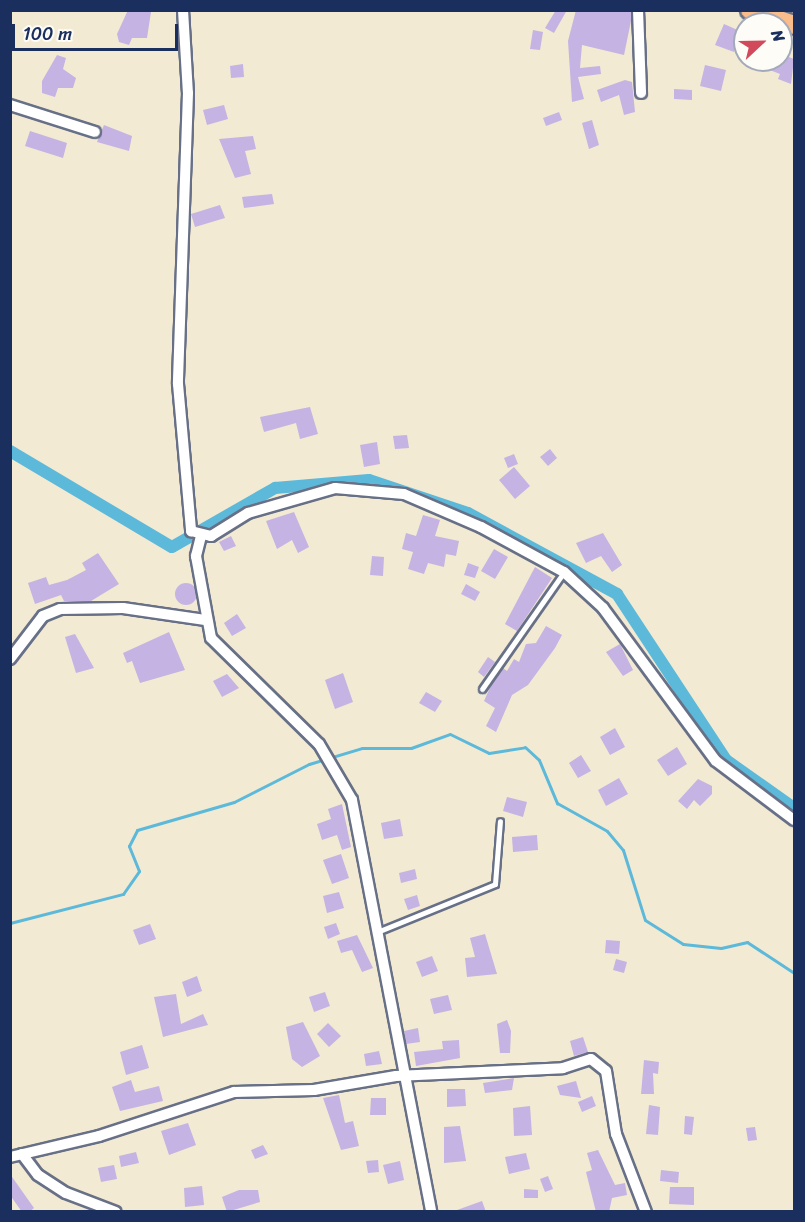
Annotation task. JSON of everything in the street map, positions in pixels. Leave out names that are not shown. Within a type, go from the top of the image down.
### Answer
[{"type":"highway","points":[[750,10],[795,25]]},
{"type":"street","points":[[183,10],[188,104],[178,384],[205,620],[211,638],[319,744],[342,776],[352,800],[431,1212]]},
{"type":"street","points":[[638,10],[641,93]]},
{"type":"street","points":[[10,105],[95,132]]},
{"type":"street","points":[[196,533],[211,536],[248,513],[334,488],[393,493],[481,527],[564,572],[624,633],[716,761],[795,820]]},
{"type":"street","points":[[10,659],[43,616],[60,609],[123,608],[205,620]]},
{"type":"street","points":[[10,1158],[99,1136],[234,1092],[314,1090],[404,1075],[600,1062],[616,1134],[646,1212]]},
{"type":"street","points":[[22,1154],[38,1175],[66,1193],[116,1212]]},
{"type":"lane","points":[[482,690],[564,572]]},
{"type":"lane","points":[[377,932],[495,884],[500,821]]},
{"type":"building","points":[[128,10],[151,12],[147,38],[132,38],[129,45],[119,42],[117,34]]},
{"type":"building","points":[[556,10],[567,10],[554,33],[545,28]]},
{"type":"building","points":[[576,10],[631,10],[631,21],[624,55],[582,45],[580,68],[600,66],[601,74],[578,77],[584,99],[572,102],[568,41]]},
{"type":"building","points":[[724,24],[733,28],[733,52],[715,45]]},
{"type":"building","points":[[533,30],[543,32],[540,50],[530,49]]},
{"type":"building","points":[[57,55],[66,58],[63,69],[76,78],[73,88],[58,88],[55,97],[42,93],[42,81]]},
{"type":"building","points":[[243,64],[244,77],[231,78],[230,66]]},
{"type":"building","points":[[705,65],[726,70],[721,91],[700,86]]},
{"type":"building","points":[[775,72],[792,72],[791,84],[778,79],[780,74]]},
{"type":"building","points":[[625,80],[632,82],[635,112],[624,115],[619,95],[601,102],[597,90]]},
{"type":"building","points":[[674,89],[692,90],[692,100],[674,99]]},
{"type":"building","points":[[224,105],[228,119],[207,125],[203,110]]},
{"type":"building","points":[[559,112],[562,120],[546,126],[543,118]]},
{"type":"building","points":[[592,120],[599,145],[589,149],[582,123]]},
{"type":"building","points":[[104,125],[132,136],[129,151],[97,142]]},
{"type":"building","points":[[30,131],[67,143],[63,158],[25,146]]},
{"type":"building","points":[[253,136],[256,149],[245,151],[251,174],[235,178],[219,139]]},
{"type":"building","points":[[272,194],[274,204],[244,208],[242,197]]},
{"type":"building","points":[[220,205],[225,218],[195,227],[191,214]]},
{"type":"building","points":[[310,407],[318,434],[300,439],[296,423],[264,432],[260,417]]},
{"type":"building","points":[[407,435],[409,448],[395,449],[393,436]]},
{"type":"building","points":[[377,442],[380,464],[364,467],[360,445]]},
{"type":"building","points":[[550,449],[557,458],[548,466],[540,457]]},
{"type":"building","points":[[514,454],[518,464],[508,468],[504,458]]},
{"type":"building","points":[[514,467],[530,486],[515,499],[499,480]]},
{"type":"building","points":[[294,512],[309,547],[298,553],[292,540],[277,549],[266,521]]},
{"type":"building","points":[[423,515],[440,520],[435,536],[459,541],[456,556],[446,554],[444,567],[428,563],[424,574],[408,569],[413,552],[402,549],[406,533],[416,536]]},
{"type":"building","points":[[603,533],[622,565],[612,572],[601,556],[586,563],[576,543]]},
{"type":"building","points":[[231,536],[236,546],[224,551],[219,542]]},
{"type":"building","points":[[494,549],[508,557],[495,579],[481,571]]},
{"type":"building","points":[[98,553],[119,584],[91,601],[64,601],[61,595],[35,604],[28,583],[46,577],[49,585],[67,580],[86,570],[82,563]]},
{"type":"building","points":[[372,556],[384,557],[383,576],[370,575]]},
{"type":"building","points":[[468,563],[479,567],[475,578],[464,575]]},
{"type":"building","points":[[535,567],[552,578],[517,631],[505,624]]},
{"type":"building","points":[[186,583],[194,586],[197,594],[194,602],[186,605],[178,602],[175,594],[178,586]]},
{"type":"building","points":[[466,584],[480,592],[475,601],[461,594]]},
{"type":"building","points":[[237,614],[246,628],[232,636],[224,623]]},
{"type":"building","points":[[546,626],[562,635],[528,685],[512,695],[496,732],[486,726],[495,708],[484,701],[492,683],[503,668],[507,671],[514,659],[519,662],[526,644],[536,643]]},
{"type":"building","points":[[169,632],[185,670],[140,683],[132,661],[127,663],[123,653]]},
{"type":"building","points":[[75,634],[94,668],[76,673],[65,637]]},
{"type":"building","points":[[620,644],[633,670],[623,676],[606,652]]},
{"type":"building","points":[[488,657],[495,662],[484,677],[478,672]]},
{"type":"building","points":[[343,673],[353,702],[335,709],[325,680]]},
{"type":"building","points":[[227,674],[239,688],[222,697],[213,681]]},
{"type":"building","points":[[426,692],[442,701],[435,712],[419,703]]},
{"type":"building","points":[[615,728],[625,747],[610,755],[600,737]]},
{"type":"building","points":[[677,747],[687,764],[668,776],[657,760]]},
{"type":"building","points":[[581,755],[591,771],[578,778],[569,763]]},
{"type":"building","points":[[619,778],[628,794],[606,806],[598,790]]},
{"type":"building","points":[[698,779],[712,786],[712,794],[700,806],[694,800],[687,809],[678,801]]},
{"type":"building","points":[[507,797],[527,802],[523,817],[503,811]]},
{"type":"building","points":[[342,804],[351,847],[342,850],[337,835],[322,840],[317,824],[331,819],[328,809]]},
{"type":"building","points":[[400,819],[403,836],[384,839],[381,823]]},
{"type":"building","points":[[537,835],[538,850],[513,852],[512,837]]},
{"type":"building","points":[[341,854],[349,878],[332,884],[323,860]]},
{"type":"building","points":[[415,869],[417,879],[401,883],[399,873]]},
{"type":"building","points":[[339,892],[344,908],[327,913],[323,896]]},
{"type":"building","points":[[417,895],[420,906],[408,910],[404,899]]},
{"type":"building","points":[[336,923],[340,934],[328,939],[324,927]]},
{"type":"building","points":[[150,924],[156,939],[139,945],[133,930]]},
{"type":"building","points":[[485,934],[497,974],[467,977],[465,958],[475,957],[470,938]]},
{"type":"building","points":[[357,935],[373,968],[362,972],[352,950],[341,953],[337,941]]},
{"type":"building","points":[[606,940],[620,941],[619,954],[605,953]]},
{"type":"building","points":[[432,956],[438,971],[422,977],[416,962]]},
{"type":"building","points":[[616,959],[627,962],[624,973],[613,970]]},
{"type":"building","points":[[197,976],[202,991],[187,997],[182,982]]},
{"type":"building","points":[[325,992],[330,1006],[314,1012],[309,997]]},
{"type":"building","points":[[176,994],[181,1024],[203,1014],[208,1025],[163,1037],[154,997]]},
{"type":"building","points":[[448,995],[452,1010],[434,1014],[430,999]]},
{"type":"building","points":[[507,1020],[511,1031],[510,1053],[500,1053],[497,1024]]},
{"type":"building","points":[[303,1022],[320,1056],[302,1067],[292,1059],[286,1027]]},
{"type":"building","points":[[328,1023],[341,1036],[329,1047],[317,1034]]},
{"type":"building","points":[[418,1028],[420,1042],[406,1044],[404,1031]]},
{"type":"building","points":[[583,1037],[588,1052],[574,1056],[570,1041]]},
{"type":"building","points":[[459,1040],[460,1058],[416,1066],[414,1052],[443,1049],[442,1041]]},
{"type":"building","points":[[142,1045],[149,1068],[126,1075],[120,1052]]},
{"type":"building","points":[[379,1051],[382,1064],[366,1066],[364,1054]]},
{"type":"building","points":[[644,1060],[659,1062],[658,1074],[653,1073],[654,1094],[641,1094]]},
{"type":"building","points":[[514,1078],[512,1090],[485,1093],[483,1083]]},
{"type":"building","points":[[131,1080],[135,1092],[159,1086],[163,1101],[120,1111],[112,1087]]},
{"type":"building","points":[[576,1081],[581,1098],[560,1095],[557,1086]]},
{"type":"building","points":[[447,1089],[465,1089],[466,1106],[447,1107]]},
{"type":"building","points":[[339,1095],[345,1123],[353,1121],[359,1146],[341,1150],[323,1098]]},
{"type":"building","points":[[592,1096],[596,1106],[582,1112],[578,1102]]},
{"type":"building","points":[[371,1098],[386,1098],[386,1115],[370,1115]]},
{"type":"building","points":[[649,1105],[660,1107],[658,1135],[646,1134]]},
{"type":"building","points":[[530,1106],[532,1135],[514,1136],[513,1108]]},
{"type":"building","points":[[685,1116],[694,1117],[692,1135],[684,1134]]},
{"type":"building","points":[[188,1123],[196,1145],[169,1155],[161,1131]]},
{"type":"building","points":[[460,1126],[466,1161],[444,1163],[444,1127]]},
{"type":"building","points":[[755,1127],[757,1140],[748,1141],[746,1128]]},
{"type":"building","points":[[263,1145],[268,1154],[255,1159],[251,1150]]},
{"type":"building","points":[[598,1150],[615,1185],[625,1183],[627,1195],[612,1198],[609,1212],[596,1212],[586,1172],[592,1170],[587,1153]]},
{"type":"building","points":[[136,1152],[139,1163],[121,1167],[119,1156]]},
{"type":"building","points":[[526,1153],[530,1169],[509,1174],[505,1157]]},
{"type":"building","points":[[378,1160],[379,1172],[368,1173],[366,1161]]},
{"type":"building","points":[[400,1161],[404,1180],[388,1184],[383,1165]]},
{"type":"building","points":[[114,1165],[117,1179],[101,1182],[98,1168]]},
{"type":"building","points":[[661,1170],[679,1172],[678,1183],[660,1181]]},
{"type":"building","points":[[10,1174],[34,1208],[29,1212],[22,1212],[10,1195]]},
{"type":"building","points":[[548,1176],[553,1189],[545,1192],[540,1179]]},
{"type":"building","points":[[202,1186],[204,1205],[185,1207],[184,1188]]},
{"type":"building","points":[[670,1187],[694,1187],[694,1205],[669,1204]]},
{"type":"building","points":[[524,1189],[538,1190],[538,1198],[524,1198]]},
{"type":"building","points":[[239,1190],[258,1190],[260,1202],[227,1212],[222,1197]]},
{"type":"building","points":[[482,1201],[486,1212],[457,1212],[457,1210]]},
{"type":"waterway","points":[[10,451],[172,547],[275,488],[369,480],[468,513],[617,594],[726,760],[794,808]]},
{"type":"waterway","points":[[10,923],[123,894],[139,871],[129,846],[137,830],[234,802],[309,764],[362,748],[411,748],[450,734],[489,753],[525,747],[539,760],[557,803],[607,831],[623,850],[645,920],[683,944],[721,948],[747,942],[794,973]]}]
